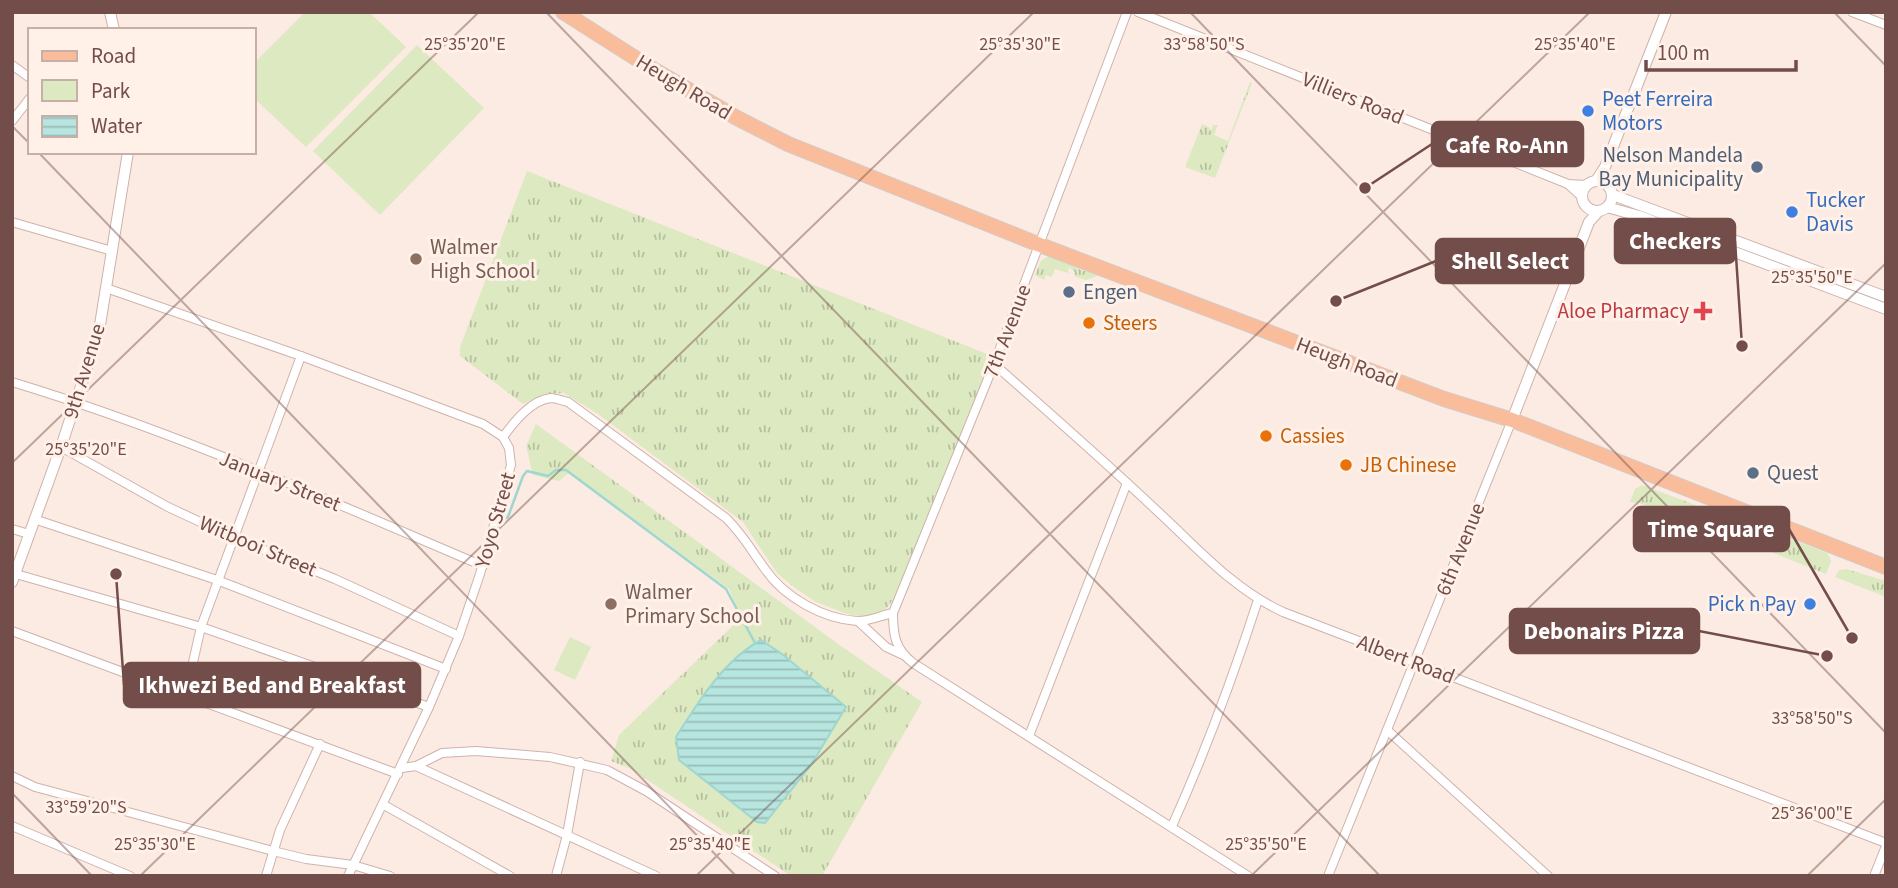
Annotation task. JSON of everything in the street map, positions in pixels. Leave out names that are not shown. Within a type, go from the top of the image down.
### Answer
[{"type":"main road","name":"Heugh Road","points":[[563,12],[651,68],[788,144],[1040,245],[1444,399],[1512,420],[1886,567]]},
{"type":"main road","name":"Heugh Road","points":[[579,12],[810,151]]},
{"type":"street","name":"7th Avenue","points":[[893,613],[994,364],[1127,12]]},
{"type":"street","name":"Villiers Road","points":[[1138,12],[1569,184],[1582,197]]},
{"type":"street","points":[[1582,197],[1597,183],[1605,167],[1666,12]]},
{"type":"street","points":[[1852,12],[1886,25]]},
{"type":"street","points":[[12,65],[28,77]]},
{"type":"street","points":[[12,121],[28,101]]},
{"type":"street","name":"9th Avenue","points":[[14,578],[99,331],[128,154]]},
{"type":"street","name":"Villiers Road","points":[[1569,184],[1597,183]]},
{"type":"street","points":[[1597,183],[1613,195],[1886,297]]},
{"type":"street","points":[[1598,209],[1610,205],[1613,195]]},
{"type":"street","name":"6th Avenue","points":[[1328,876],[1589,222],[1598,209],[1582,197]]},
{"type":"street","points":[[1598,209],[1639,216],[1886,309]]},
{"type":"street","points":[[12,222],[112,251]]},
{"type":"street","points":[[106,288],[301,356],[483,424],[503,437],[536,402],[552,398],[568,402],[726,518],[743,535],[766,572],[794,598],[816,609],[858,621],[886,646],[1248,876]]},
{"type":"street","points":[[186,694],[201,627],[301,356]]},
{"type":"street","name":"Albert Road","points":[[994,364],[1127,483],[1225,576],[1258,600],[1886,845]]},
{"type":"street","name":"January Street","points":[[12,382],[75,401],[257,470],[483,566]]},
{"type":"street","name":"Yoyo Street","points":[[348,876],[400,771],[459,636],[483,566],[511,465],[509,448],[503,437]]},
{"type":"street","name":"Witbooi Street","points":[[61,447],[168,507],[459,636]]},
{"type":"street","points":[[1029,736],[1127,483]]},
{"type":"street","points":[[34,519],[217,580],[446,669]]},
{"type":"street","points":[[12,529],[29,534]]},
{"type":"street","points":[[14,578],[201,627],[429,707]]},
{"type":"street","points":[[1172,826],[1233,672],[1258,600]]},
{"type":"street","points":[[858,621],[893,613],[894,636],[904,656]]},
{"type":"street","points":[[12,631],[400,771],[442,753],[477,751],[550,757],[607,770],[646,791],[775,876]]},
{"type":"street","points":[[1387,730],[1548,876]]},
{"type":"street","points":[[266,876],[288,812],[320,744]]},
{"type":"street","points":[[556,876],[567,835],[580,762]]},
{"type":"street","points":[[416,766],[656,876]]},
{"type":"street","points":[[12,776],[36,787],[273,851],[306,859],[352,865],[390,876]]},
{"type":"street","points":[[384,805],[510,876]]},
{"type":"street","points":[[12,826],[111,872],[130,876]]},
{"type":"street","points":[[1874,876],[1886,845]]},
{"type":"green space","points":[[305,12],[369,12],[406,47],[306,147],[256,100],[256,61]]},
{"type":"green space","points":[[417,45],[484,108],[380,215],[313,151]]},
{"type":"green space","points":[[1250,82],[1252,83],[1215,178],[1185,167],[1202,124],[1209,127],[1211,132],[1213,125],[1218,125],[1214,135],[1228,141]]},
{"type":"green space","points":[[527,171],[992,356],[921,539],[894,599],[884,611],[869,617],[847,614],[816,602],[777,573],[743,522],[598,414],[564,393],[544,394],[523,404],[460,356],[460,347]]},
{"type":"green space","points":[[1050,255],[1070,261],[1081,270],[1095,270],[1097,276],[1086,280],[1074,276],[1075,272],[1069,267],[1068,273],[1055,269],[1052,277],[1046,275],[1044,280],[1035,275],[1041,261]]},
{"type":"green space","points":[[536,424],[922,702],[822,876],[791,876],[631,769],[611,761],[619,735],[741,618],[729,589],[570,472],[559,481],[533,475],[526,446]]},
{"type":"green space","points":[[1642,485],[1701,507],[1694,525],[1639,503],[1630,502],[1635,489]]},
{"type":"green space","points":[[1757,526],[1827,553],[1831,561],[1826,574],[1746,542],[1751,530]]},
{"type":"green space","points":[[1846,569],[1886,581],[1886,597],[1835,577],[1839,570]]},
{"type":"green space","points":[[570,637],[591,647],[575,680],[554,670]]},
{"type":"water","points":[[761,640],[846,707],[811,765],[765,823],[757,822],[679,760],[676,737],[724,670]]},
{"type":"waterway","points":[[501,521],[508,517],[527,471],[548,476],[556,470],[566,470],[726,589],[755,643]]},
{"type":"place","name":"Peet Ferreira Motors","points":[[1588,111]]},
{"type":"place","name":"Nelson Mandela Bay Municipality","points":[[1757,167]]},
{"type":"place","name":"Cafe Ro-Ann","points":[[1365,188]]},
{"type":"place","name":"Tucker Davis","points":[[1792,212]]},
{"type":"place","name":"Walmer High School","points":[[416,259]]},
{"type":"place","name":"Engen","points":[[1069,292]]},
{"type":"place","name":"Shell Select","points":[[1336,301]]},
{"type":"place","name":"Aloe Pharmacy","points":[[1703,311]]},
{"type":"place","name":"Steers","points":[[1089,323]]},
{"type":"place","name":"Checkers","points":[[1742,346]]},
{"type":"place","name":"Cassies","points":[[1266,436]]},
{"type":"place","name":"JB Chinese","points":[[1346,465]]},
{"type":"place","name":"Quest","points":[[1753,473]]},
{"type":"place","name":"Ikhwezi Bed and Breakfast","points":[[116,574]]},
{"type":"place","name":"Walmer Primary School","points":[[611,604]]},
{"type":"place","name":"Pick n Pay","points":[[1810,604]]},
{"type":"place","name":"Time Square","points":[[1852,638]]},
{"type":"place","name":"Debonairs Pizza","points":[[1827,656]]}]
